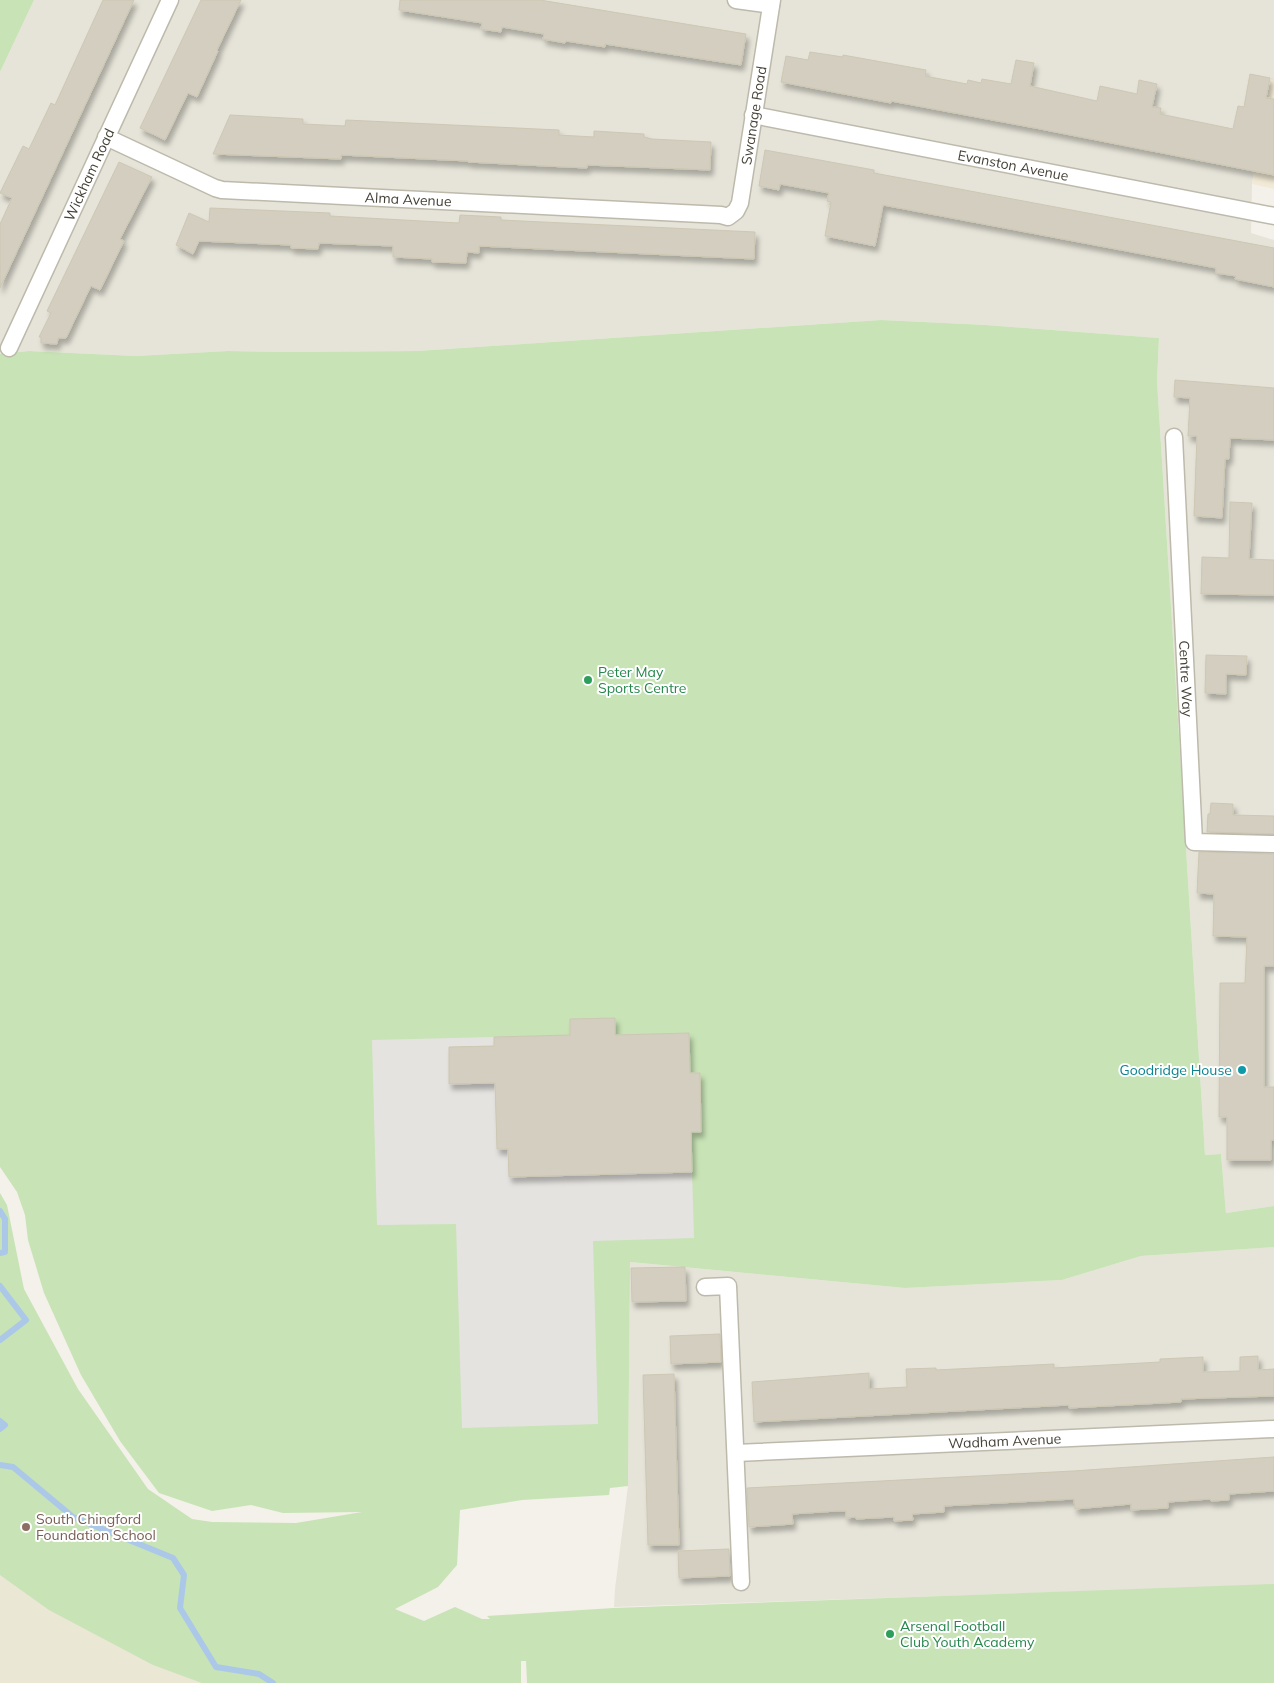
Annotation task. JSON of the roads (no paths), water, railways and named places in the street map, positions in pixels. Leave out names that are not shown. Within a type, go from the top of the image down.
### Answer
[{"type":"street","name":"Wickham Road","points":[[9,348],[170,0]]},
{"type":"street","points":[[736,0],[772,3]]},
{"type":"street","name":"Swanage Road","points":[[721,215],[728,218],[736,211],[740,203],[772,3]]},
{"type":"street","name":"Evanston Avenue","points":[[753,115],[1274,216]]},
{"type":"street","name":"Alma Avenue","points":[[106,137],[222,190],[721,215]]},
{"type":"street","name":"Centre Way","points":[[1174,437],[1194,842],[1274,844]]},
{"type":"street","points":[[706,1287],[728,1286],[741,1582]]},
{"type":"street","name":"Wadham Avenue","points":[[736,1453],[1274,1429]]},
{"type":"waterway","points":[[0,1211],[5,1219],[5,1252],[0,1253]]},
{"type":"waterway","points":[[0,1286],[26,1320],[0,1340]]},
{"type":"waterway","points":[[0,1421],[5,1425],[0,1429]]},
{"type":"waterway","points":[[0,1465],[13,1467],[73,1517],[173,1558],[184,1575],[180,1608],[216,1667],[259,1674],[273,1683]]},
{"type":"place","name":"Peter May Sports Centre","points":[[588,680]]},
{"type":"place","name":"Goodridge House","points":[[1242,1070]]},
{"type":"place","name":"South Chingford Foundation School","points":[[26,1527]]},
{"type":"place","name":"Arsenal Football Club Youth Academy","points":[[890,1634]]}]
